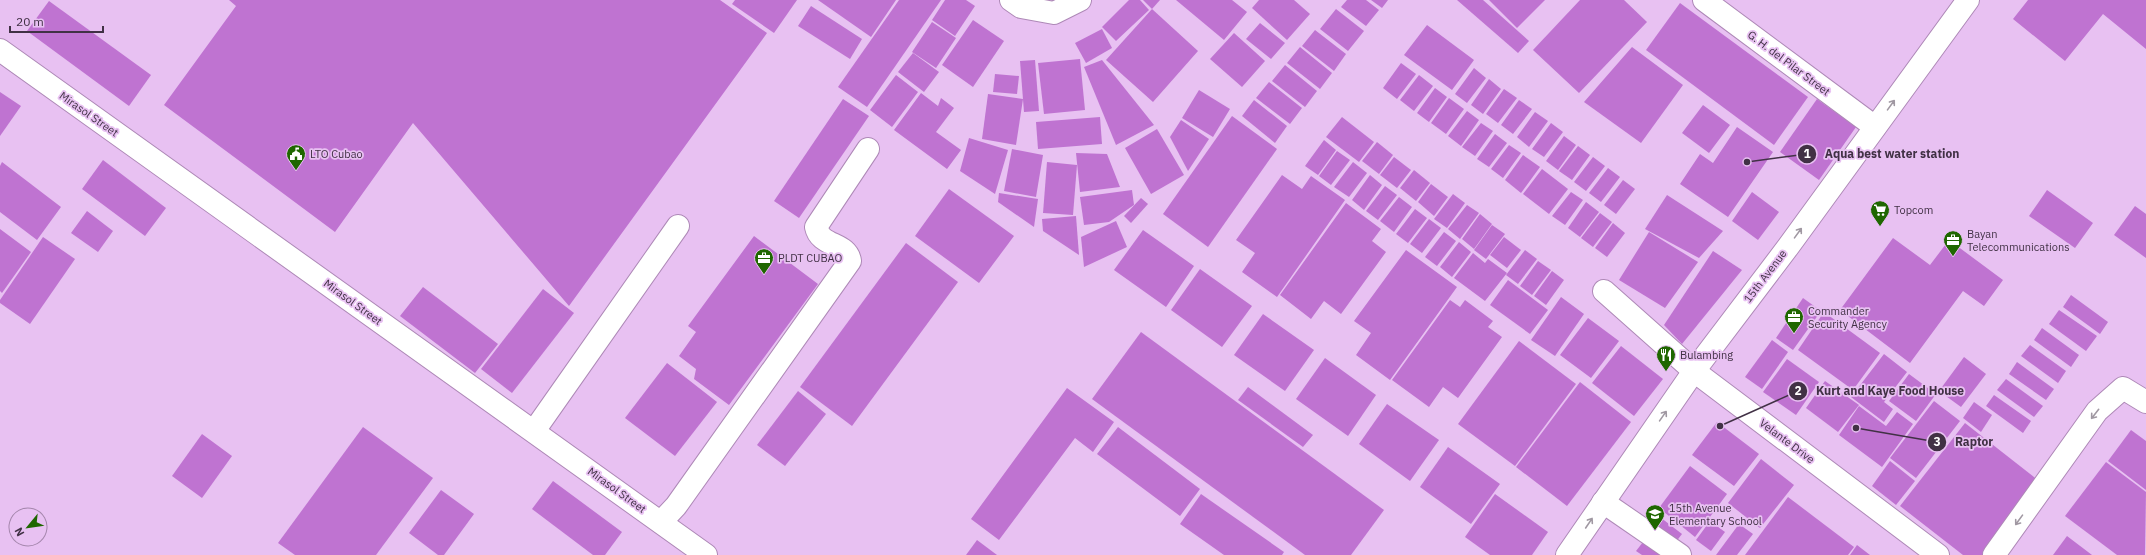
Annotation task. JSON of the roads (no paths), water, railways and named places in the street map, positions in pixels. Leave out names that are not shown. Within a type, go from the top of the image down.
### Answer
[{"type":"street","points":[[1011,0],[1021,7],[1054,13],[1080,0]]},
{"type":"street","name":"G. H. del Pilar Street","points":[[1704,0],[1875,126]]},
{"type":"street","name":"15th Avenue","points":[[1567,555],[1694,371],[1968,0]]},
{"type":"street","name":"Mirasol Street","points":[[0,50],[706,555]]},
{"type":"street","points":[[661,522],[676,506],[850,261],[846,251],[822,239],[818,234],[816,227],[868,149]]},
{"type":"street","points":[[534,431],[678,226]]},
{"type":"street","name":"Velante Drive","points":[[1604,291],[1694,371],[1938,555]]},
{"type":"street","points":[[1994,555],[2097,411],[2123,388],[2146,402]]},
{"type":"street","points":[[1603,502],[1680,555]]},
{"type":"place","name":"Aqua best water station","points":[[1747,162]]},
{"type":"place","name":"LTO Cubao","points":[[296,171]]},
{"type":"place","name":"Topcom","points":[[1880,227]]},
{"type":"place","name":"Bayan Telecommunications","points":[[1953,257]]},
{"type":"place","name":"PLDT CUBAO","points":[[764,275]]},
{"type":"place","name":"Commander Security Agency","points":[[1794,334]]},
{"type":"place","name":"Bulambing","points":[[1666,372]]},
{"type":"place","name":"Kurt and Kaye Food House","points":[[1720,426]]},
{"type":"place","name":"Raptor","points":[[1856,428]]},
{"type":"place","name":"15th Avenue Elementary School","points":[[1655,531]]}]
